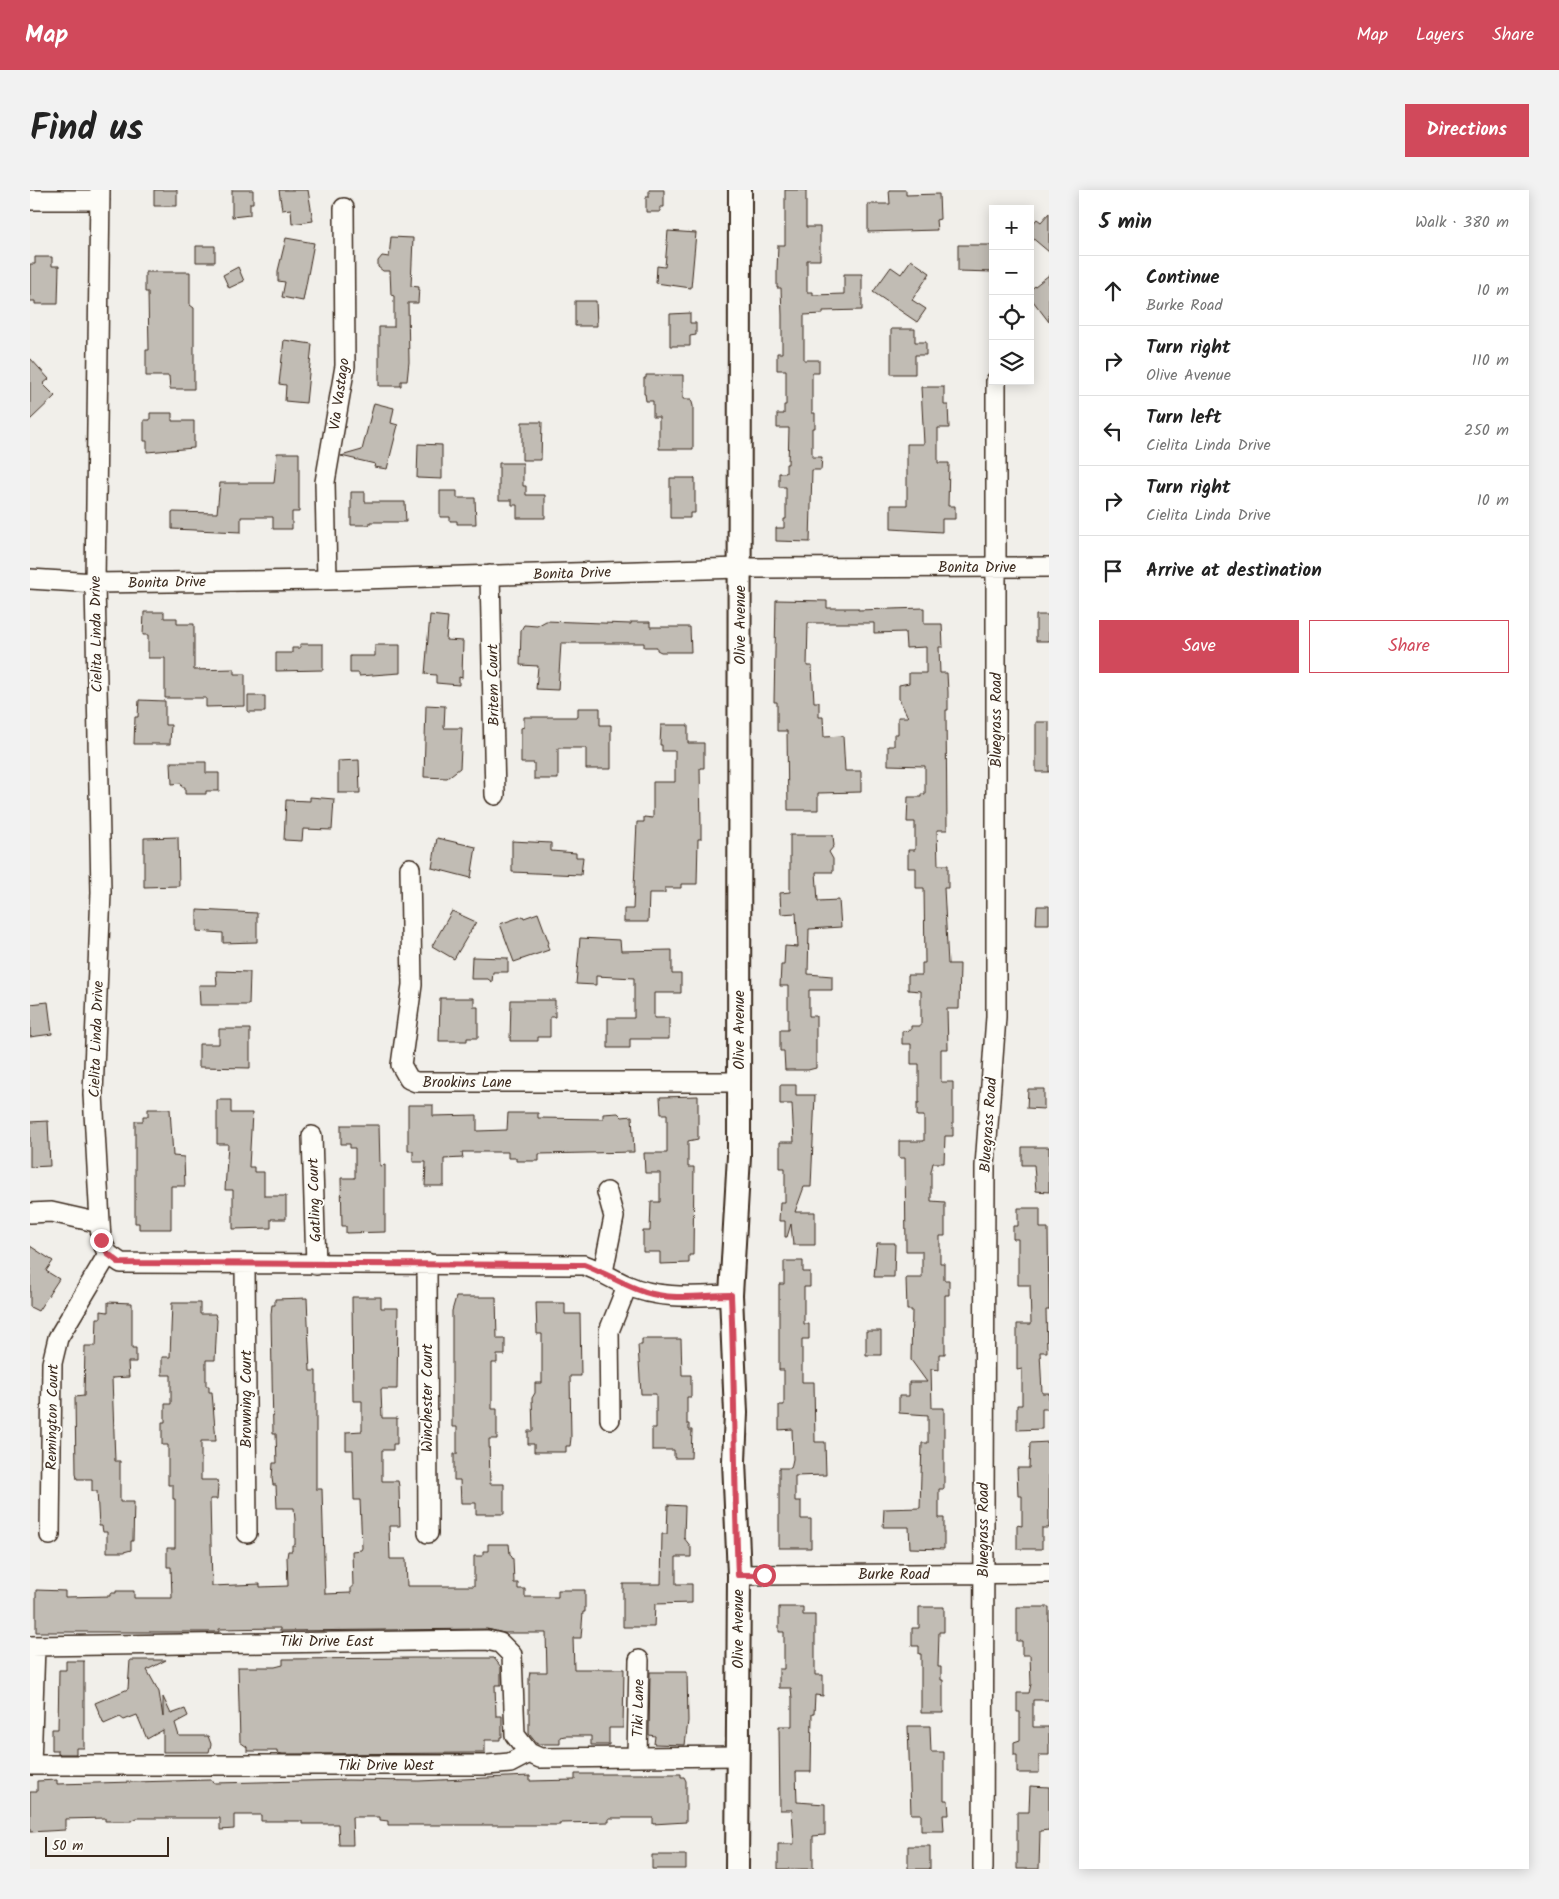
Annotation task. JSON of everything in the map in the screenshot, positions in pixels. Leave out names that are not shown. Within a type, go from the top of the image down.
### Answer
[{"type":"main road","name":"Olive Avenue","points":[[737,1869],[738,1575],[734,1461],[736,1413],[731,1295],[738,1163],[740,190]]},
{"type":"street","points":[[30,200],[100,195]]},
{"type":"street","name":"Cielita Linda Drive","points":[[100,195],[95,582],[101,892],[93,1094],[101,1240],[108,1254]]},
{"type":"street","name":"Via Vastago","points":[[327,580],[325,482],[345,366],[344,208]]},
{"type":"street","name":"Bluegrass Road","points":[[983,1869],[985,1166],[996,1017],[996,385]]},
{"type":"street","name":"Bonita Drive","points":[[30,578],[95,582],[327,580],[740,568],[1049,567]]},
{"type":"street","name":"Britem Court","points":[[490,575],[495,795]]},
{"type":"street","name":"Brookins Lane","points":[[410,868],[412,986],[401,1065],[409,1079],[416,1082],[738,1082]]},
{"type":"street","name":"Gatling Court","points":[[312,1136],[316,1265]]},
{"type":"street","points":[[603,1272],[614,1217],[607,1192]]},
{"type":"street","points":[[30,1213],[51,1212],[100,1223]]},
{"type":"street","points":[[108,1254],[120,1263],[584,1265],[603,1272],[627,1286],[664,1296],[731,1295]]},
{"type":"street","name":"Remington Court","points":[[50,1535],[52,1363],[58,1338],[108,1254]]},
{"type":"street","name":"Winchester Court","points":[[426,1263],[428,1533]]},
{"type":"street","name":"Browning Court","points":[[245,1265],[247,1533]]},
{"type":"street","points":[[610,1419],[609,1331],[627,1286]]},
{"type":"street","name":"Burke Road","points":[[738,1575],[1049,1573]]},
{"type":"street","name":"Tiki Drive East","points":[[32,1646],[477,1640],[500,1643],[512,1655],[515,1735],[529,1753]]},
{"type":"street","points":[[30,1765],[32,1646]]},
{"type":"street","name":"Tiki Lane","points":[[637,1756],[640,1660]]},
{"type":"street","points":[[529,1753],[540,1758],[738,1756]]},
{"type":"street","name":"Tiki Drive West","points":[[30,1765],[487,1765],[510,1763],[529,1753]]},
{"type":"building","points":[[154,190],[177,190],[177,206],[154,206]]},
{"type":"building","points":[[232,190],[253,190],[253,203],[250,203],[250,215],[232,217]]},
{"type":"building","points":[[279,190],[308,190],[313,221],[292,224],[291,209],[282,210]]},
{"type":"building","points":[[649,190],[664,190],[664,207],[660,207],[660,212],[646,212],[646,197],[649,197]]},
{"type":"building","points":[[785,190],[806,190],[806,227],[820,227],[820,260],[807,260],[807,292],[813,292],[813,295],[844,294],[844,274],[862,274],[862,310],[823,311],[823,314],[804,315],[804,360],[819,360],[819,373],[812,373],[812,413],[815,413],[815,428],[812,428],[812,457],[822,457],[821,470],[812,470],[810,542],[776,541],[776,528],[784,528],[784,519],[786,519],[786,487],[779,487],[779,473],[786,473],[786,464],[788,464],[789,428],[777,428],[777,414],[784,414],[784,405],[786,405],[786,370],[777,370],[777,353],[782,353],[781,288],[777,288],[778,245],[785,245]]},
{"type":"building","points":[[889,190],[906,190],[906,195],[939,194],[940,219],[936,220],[937,230],[868,232],[868,204],[890,204]]},
{"type":"building","points":[[1049,213],[1049,252],[1034,239],[1034,222],[1037,219],[1041,222]]},
{"type":"building","points":[[668,231],[696,233],[691,288],[656,283],[657,266],[665,267]]},
{"type":"building","points":[[391,237],[413,238],[411,286],[419,287],[418,303],[408,303],[409,362],[407,381],[401,381],[401,386],[379,386],[379,327],[394,327],[394,296],[391,295],[390,271],[383,271],[378,267],[378,261],[382,256],[389,257]]},
{"type":"building","points":[[286,238],[314,243],[303,301],[282,297],[285,282],[278,281],[278,271]]},
{"type":"building","points":[[958,245],[989,245],[989,272],[958,271]]},
{"type":"building","points":[[196,246],[215,246],[215,262],[196,262]]},
{"type":"building","points":[[35,257],[52,257],[52,266],[59,266],[58,304],[35,304],[35,301],[30,301],[30,264],[35,264]]},
{"type":"building","points":[[911,260],[930,273],[912,300],[926,309],[917,322],[873,292],[891,267],[901,274]]},
{"type":"building","points":[[238,267],[244,281],[229,288],[223,275]]},
{"type":"building","points":[[145,272],[190,272],[190,305],[194,308],[194,389],[170,389],[169,376],[146,376],[146,350],[149,350],[148,292],[145,292]]},
{"type":"building","points":[[1049,275],[1049,322],[1034,302],[1034,287]]},
{"type":"building","points":[[575,301],[596,301],[597,326],[575,326]]},
{"type":"building","points":[[690,313],[690,323],[696,323],[696,335],[690,336],[690,346],[670,346],[670,314]]},
{"type":"building","points":[[891,329],[915,329],[915,342],[926,342],[926,355],[915,355],[915,374],[891,374]]},
{"type":"building","points":[[284,340],[312,344],[306,403],[285,401],[286,385],[279,384]]},
{"type":"building","points":[[30,358],[49,379],[43,384],[55,396],[30,420]]},
{"type":"building","points":[[646,375],[683,375],[683,399],[691,399],[693,406],[693,449],[659,449],[659,417],[653,417],[653,401],[646,401],[644,378],[646,378]]},
{"type":"building","points":[[921,387],[944,387],[944,405],[948,405],[949,428],[938,428],[938,463],[949,463],[948,506],[955,506],[955,519],[942,519],[942,532],[891,529],[891,505],[907,505],[907,444],[924,444]]},
{"type":"building","points":[[374,403],[394,408],[391,423],[398,425],[387,469],[374,467],[375,464],[341,456],[362,450]]},
{"type":"building","points":[[150,413],[172,413],[172,421],[194,421],[194,448],[147,452],[147,441],[144,441],[144,420],[150,420]]},
{"type":"building","points":[[522,422],[542,422],[541,460],[522,460]]},
{"type":"building","points":[[418,444],[442,445],[442,479],[417,478]]},
{"type":"building","points":[[277,453],[299,453],[299,512],[292,512],[292,529],[273,529],[273,517],[241,517],[241,532],[172,529],[172,512],[217,513],[220,483],[274,483]]},
{"type":"building","points":[[499,463],[523,463],[523,486],[526,486],[526,495],[545,495],[545,518],[517,518],[517,505],[512,505],[512,500],[499,500]]},
{"type":"building","points":[[670,478],[695,478],[695,513],[690,513],[690,518],[670,518]]},
{"type":"building","points":[[440,491],[457,491],[457,498],[475,498],[476,524],[457,524],[457,521],[450,521],[450,517],[440,517]]},
{"type":"building","points":[[351,492],[365,492],[365,502],[405,502],[406,522],[370,522],[370,525],[351,525]]},
{"type":"building","points":[[776,600],[827,601],[827,608],[858,608],[858,610],[924,608],[924,624],[942,624],[943,647],[939,647],[940,673],[947,673],[948,692],[948,710],[946,710],[947,830],[937,830],[938,865],[948,865],[948,888],[944,888],[948,964],[960,964],[959,1009],[947,1009],[948,1049],[941,1049],[941,1082],[953,1082],[953,1136],[945,1136],[944,1163],[933,1163],[931,1172],[931,1201],[945,1202],[945,1236],[940,1236],[940,1263],[944,1263],[944,1280],[949,1280],[949,1295],[945,1295],[945,1354],[939,1354],[939,1370],[931,1369],[932,1408],[944,1408],[944,1489],[939,1489],[939,1518],[944,1518],[944,1549],[910,1548],[909,1527],[883,1527],[884,1509],[920,1508],[922,1443],[928,1443],[928,1415],[899,1413],[899,1396],[909,1396],[909,1382],[927,1382],[911,1360],[912,1310],[907,1310],[906,1278],[922,1278],[922,1251],[906,1251],[905,1158],[899,1158],[899,1141],[924,1141],[924,1116],[917,1116],[919,1064],[911,1064],[911,1044],[902,1044],[902,1031],[911,1030],[911,1026],[921,1026],[921,991],[908,990],[908,975],[922,975],[922,963],[925,963],[924,888],[916,888],[916,868],[908,868],[908,850],[915,850],[915,822],[907,822],[908,797],[921,797],[921,794],[925,794],[925,766],[888,765],[888,746],[894,746],[894,734],[898,734],[898,717],[908,717],[899,699],[899,685],[909,683],[909,673],[926,673],[926,647],[906,648],[905,632],[874,633],[874,623],[808,623],[807,666],[812,666],[814,702],[819,702],[819,717],[823,717],[824,737],[843,736],[845,771],[861,771],[861,792],[818,793],[818,810],[788,810],[787,731],[777,731],[777,702],[774,702]]},
{"type":"building","points":[[144,612],[164,612],[164,618],[177,618],[177,624],[194,624],[194,670],[234,669],[234,674],[245,674],[245,706],[206,707],[206,698],[165,698],[165,658],[148,658],[148,635],[143,635]]},
{"type":"building","points":[[430,615],[448,617],[446,640],[463,641],[462,678],[459,677],[459,685],[436,683],[436,675],[425,674]]},
{"type":"building","points":[[1036,615],[1049,615],[1049,641],[1036,641]]},
{"type":"building","points":[[546,621],[631,624],[631,622],[650,622],[650,627],[690,627],[691,652],[661,652],[657,650],[657,647],[644,647],[644,643],[561,643],[558,690],[536,689],[538,666],[520,665],[521,630],[524,625],[537,626]]},
{"type":"building","points":[[300,644],[323,644],[323,670],[276,671],[276,653],[292,653],[292,648],[300,648]]},
{"type":"building","points":[[375,645],[400,645],[400,673],[359,676],[359,673],[350,673],[350,656],[375,656]]},
{"type":"building","points":[[248,696],[265,696],[265,712],[248,712]]},
{"type":"building","points":[[139,700],[165,701],[165,725],[171,725],[170,744],[134,744],[135,717],[138,717]]},
{"type":"building","points":[[426,705],[445,706],[444,728],[462,728],[460,768],[447,778],[424,777]]},
{"type":"building","points":[[578,708],[600,708],[600,725],[611,725],[611,769],[586,769],[586,748],[558,748],[558,779],[534,779],[534,763],[521,763],[521,728],[524,727],[524,717],[578,717]]},
{"type":"building","points":[[1036,722],[1049,722],[1049,772],[1036,772]]},
{"type":"building","points":[[661,725],[688,725],[688,743],[704,743],[704,768],[700,768],[701,839],[698,839],[697,884],[681,884],[681,888],[665,888],[665,893],[649,893],[648,922],[624,922],[624,909],[633,909],[637,822],[644,822],[644,817],[653,818],[653,782],[675,782],[675,751],[662,751],[662,745],[660,745]]},
{"type":"building","points":[[359,760],[360,793],[338,793],[338,761]]},
{"type":"building","points":[[171,762],[206,762],[206,773],[219,773],[219,791],[206,791],[206,794],[185,794],[185,787],[182,787],[181,783],[172,784]]},
{"type":"building","points":[[310,797],[334,799],[332,830],[303,829],[302,841],[284,840],[286,800],[310,801]]},
{"type":"building","points":[[790,835],[833,835],[834,846],[829,852],[833,859],[833,872],[816,872],[818,901],[839,900],[841,927],[809,929],[808,974],[832,976],[832,990],[809,990],[809,1016],[816,1016],[816,1068],[808,1070],[785,1070],[784,1051],[780,1051],[780,1030],[788,1030],[788,986],[780,986],[781,965],[784,965],[785,946],[798,947],[796,913],[781,914],[780,893],[790,892]]},
{"type":"building","points":[[178,837],[179,886],[144,887],[144,838]]},
{"type":"building","points":[[437,838],[476,847],[471,878],[432,868]]},
{"type":"building","points":[[512,841],[551,843],[551,851],[576,853],[576,857],[583,857],[581,875],[512,872]]},
{"type":"building","points":[[1037,906],[1049,906],[1049,924],[1036,924]]},
{"type":"building","points":[[197,910],[257,913],[257,942],[223,943],[223,933],[197,931]]},
{"type":"building","points":[[452,911],[476,922],[454,959],[432,946]]},
{"type":"building","points":[[538,913],[549,943],[547,944],[549,950],[514,962],[500,924]]},
{"type":"building","points":[[580,938],[620,940],[621,951],[672,950],[672,974],[681,974],[681,993],[654,993],[654,1018],[669,1018],[669,1039],[630,1039],[630,1048],[608,1048],[608,1018],[634,1018],[634,978],[596,976],[596,985],[576,984]]},
{"type":"building","points":[[472,957],[508,958],[508,972],[493,972],[492,982],[488,979],[471,979]]},
{"type":"building","points":[[216,971],[250,972],[249,1005],[200,1005],[199,985],[217,985]]},
{"type":"building","points":[[440,998],[474,998],[474,1007],[478,1007],[478,1038],[467,1038],[467,1041],[439,1041]]},
{"type":"building","points":[[511,1000],[555,1000],[555,1017],[550,1017],[550,1037],[538,1037],[538,1041],[510,1041]]},
{"type":"building","points":[[48,1002],[52,1034],[30,1037],[30,1004]]},
{"type":"building","points":[[219,1029],[250,1029],[250,1068],[199,1067],[199,1044],[219,1044]]},
{"type":"building","points":[[780,1085],[796,1085],[796,1095],[815,1095],[811,1187],[804,1187],[795,1212],[815,1212],[815,1245],[793,1245],[791,1224],[787,1237],[785,1237],[785,1221],[779,1221],[780,1202],[785,1202],[785,1168],[780,1168],[780,1142],[794,1142],[792,1104],[780,1104]]},
{"type":"building","points":[[1028,1089],[1044,1089],[1044,1109],[1027,1108]]},
{"type":"building","points":[[698,1096],[698,1139],[688,1141],[688,1167],[694,1167],[693,1255],[689,1255],[689,1263],[660,1264],[660,1252],[643,1252],[643,1231],[650,1231],[651,1202],[660,1202],[660,1173],[645,1173],[644,1153],[667,1153],[667,1114],[661,1114],[660,1097]]},
{"type":"building","points":[[217,1100],[231,1100],[231,1113],[252,1113],[249,1167],[254,1167],[254,1172],[264,1172],[264,1196],[286,1196],[286,1219],[271,1219],[271,1228],[233,1229],[233,1190],[225,1190],[228,1144],[217,1144]]},
{"type":"building","points":[[408,1105],[433,1105],[433,1116],[477,1115],[477,1131],[507,1130],[508,1113],[538,1113],[538,1118],[603,1119],[603,1114],[618,1113],[622,1117],[632,1116],[634,1152],[539,1154],[539,1161],[516,1161],[516,1158],[508,1158],[508,1152],[462,1152],[463,1158],[444,1159],[444,1186],[425,1186],[426,1162],[413,1162],[413,1151],[408,1151]]},
{"type":"building","points":[[148,1109],[170,1109],[173,1156],[184,1157],[185,1186],[171,1186],[171,1229],[139,1229],[139,1223],[135,1223],[135,1121],[143,1121],[143,1116],[148,1116]]},
{"type":"building","points":[[48,1121],[50,1166],[30,1167],[30,1122]]},
{"type":"building","points":[[341,1125],[379,1125],[380,1166],[385,1165],[385,1232],[346,1233],[346,1226],[342,1226],[341,1178],[355,1178],[355,1148],[350,1148],[350,1144],[341,1144]]},
{"type":"building","points":[[1022,1147],[1049,1147],[1049,1192],[1036,1191],[1034,1165],[1022,1165]]},
{"type":"building","points":[[1018,1208],[1040,1208],[1040,1228],[1048,1228],[1049,1310],[1046,1310],[1047,1352],[1040,1352],[1042,1393],[1049,1393],[1049,1409],[1042,1409],[1042,1429],[1017,1430],[1017,1405],[1022,1405],[1022,1369],[1017,1370],[1017,1324],[1031,1324],[1030,1285],[1018,1285],[1018,1239],[1013,1239],[1013,1226],[1018,1226]]},
{"type":"building","points":[[877,1243],[895,1243],[894,1277],[874,1277]]},
{"type":"building","points":[[30,1246],[53,1261],[46,1271],[59,1279],[38,1311],[30,1307]]},
{"type":"building","points":[[784,1261],[803,1261],[803,1272],[810,1272],[810,1287],[804,1287],[804,1324],[809,1324],[809,1339],[802,1339],[802,1382],[814,1382],[815,1442],[825,1442],[826,1475],[795,1476],[795,1501],[801,1501],[801,1519],[811,1519],[811,1548],[779,1548],[779,1468],[791,1468],[793,1459],[792,1429],[779,1430],[779,1405],[784,1405],[784,1370],[779,1370],[779,1284],[784,1284]]},
{"type":"building","points":[[352,1297],[381,1297],[381,1308],[398,1308],[397,1389],[381,1389],[382,1418],[397,1418],[397,1444],[393,1444],[393,1450],[382,1450],[382,1481],[398,1481],[399,1486],[400,1526],[389,1526],[390,1559],[406,1559],[407,1586],[474,1586],[474,1556],[483,1556],[483,1551],[488,1551],[488,1544],[509,1544],[510,1554],[513,1559],[514,1583],[518,1583],[518,1589],[525,1589],[525,1597],[558,1597],[558,1590],[585,1590],[585,1612],[583,1612],[581,1638],[573,1638],[574,1669],[624,1669],[623,1728],[609,1728],[609,1745],[591,1745],[591,1736],[565,1736],[560,1737],[560,1744],[537,1744],[529,1734],[530,1672],[547,1672],[546,1633],[504,1633],[487,1629],[280,1631],[280,1628],[219,1629],[219,1632],[36,1632],[36,1590],[65,1591],[65,1597],[110,1596],[110,1593],[116,1593],[116,1591],[134,1591],[134,1598],[172,1598],[171,1567],[167,1567],[167,1548],[175,1548],[175,1499],[173,1499],[173,1485],[168,1485],[168,1445],[162,1445],[162,1422],[165,1422],[165,1404],[171,1404],[171,1375],[162,1375],[162,1357],[170,1357],[172,1303],[200,1303],[200,1314],[215,1314],[217,1320],[215,1360],[206,1360],[206,1386],[209,1386],[209,1392],[212,1392],[216,1441],[201,1441],[201,1480],[217,1480],[218,1486],[217,1499],[210,1499],[212,1586],[260,1584],[260,1587],[288,1586],[287,1557],[288,1551],[292,1551],[292,1545],[295,1545],[295,1520],[294,1508],[277,1508],[276,1485],[273,1485],[272,1478],[273,1463],[277,1463],[276,1434],[273,1434],[271,1314],[272,1305],[275,1305],[275,1299],[307,1298],[310,1371],[316,1371],[316,1489],[322,1489],[325,1594],[351,1593],[351,1587],[353,1587],[352,1551],[361,1550],[362,1548],[360,1500],[354,1500],[353,1450],[346,1450],[346,1432],[362,1431],[362,1401],[353,1401]]},
{"type":"building","points":[[456,1297],[496,1297],[497,1339],[505,1339],[505,1355],[497,1355],[497,1363],[492,1363],[492,1409],[497,1409],[497,1439],[489,1439],[490,1484],[504,1484],[504,1514],[476,1514],[476,1503],[461,1503],[460,1480],[454,1480],[454,1454],[457,1454],[457,1427],[452,1427],[452,1311]]},
{"type":"building","points":[[108,1302],[132,1303],[132,1348],[136,1348],[136,1362],[128,1362],[129,1377],[112,1378],[115,1461],[120,1461],[120,1502],[134,1502],[133,1541],[131,1541],[131,1550],[124,1552],[107,1552],[107,1532],[103,1532],[102,1526],[99,1526],[97,1491],[92,1491],[92,1479],[77,1479],[76,1473],[75,1397],[84,1396],[85,1346],[96,1346],[97,1318],[101,1318],[101,1311],[108,1312]]},
{"type":"building","points":[[536,1303],[565,1303],[565,1314],[580,1314],[581,1376],[570,1376],[571,1438],[570,1446],[566,1446],[566,1452],[534,1452],[534,1444],[528,1444],[528,1431],[533,1431],[532,1398],[535,1393],[535,1383],[542,1383],[542,1334],[537,1334]]},
{"type":"building","points":[[866,1331],[881,1331],[881,1355],[866,1355]]},
{"type":"building","points":[[642,1339],[681,1339],[682,1375],[691,1375],[691,1397],[687,1397],[687,1424],[689,1424],[689,1430],[692,1430],[691,1458],[674,1458],[674,1450],[652,1450],[652,1428],[656,1428],[656,1394],[641,1394],[638,1345],[642,1345]]},
{"type":"building","points":[[1049,1442],[1049,1528],[1042,1528],[1042,1549],[1017,1549],[1017,1525],[1022,1526],[1022,1496],[1018,1496],[1017,1468],[1029,1468],[1030,1443]]},
{"type":"building","points":[[668,1505],[685,1506],[684,1538],[691,1547],[691,1557],[676,1557],[676,1584],[692,1584],[692,1603],[655,1604],[654,1627],[623,1627],[623,1584],[661,1584],[662,1534],[667,1534]]},
{"type":"building","points":[[779,1607],[803,1607],[803,1615],[815,1615],[815,1675],[823,1675],[823,1696],[815,1695],[814,1714],[812,1714],[811,1772],[796,1772],[797,1802],[825,1804],[825,1835],[813,1836],[813,1869],[778,1869],[778,1844],[794,1844],[792,1810],[780,1810],[779,1726],[792,1726],[792,1698],[791,1688],[779,1688],[779,1669],[784,1669],[784,1632],[779,1632]]},
{"type":"building","points":[[919,1607],[944,1607],[944,1632],[939,1632],[938,1667],[941,1667],[941,1680],[943,1680],[943,1713],[921,1713],[921,1654],[919,1654],[919,1646],[912,1646],[912,1628],[919,1628]]},
{"type":"building","points":[[1017,1607],[1049,1607],[1049,1700],[1033,1700],[1033,1727],[1049,1727],[1049,1755],[1039,1755],[1039,1773],[1017,1773],[1017,1755],[1014,1755],[1014,1742],[1020,1740],[1020,1712],[1017,1712],[1017,1693],[1029,1693],[1031,1684],[1030,1655],[1022,1655],[1022,1641],[1017,1641]]},
{"type":"building","points":[[494,1658],[501,1667],[501,1685],[495,1685],[496,1716],[502,1716],[502,1737],[500,1737],[500,1740],[485,1740],[485,1753],[283,1754],[277,1753],[277,1751],[247,1751],[247,1747],[240,1742],[238,1667],[275,1667],[283,1665],[283,1659]]},
{"type":"building","points":[[130,1660],[166,1660],[147,1670],[159,1692],[163,1717],[163,1697],[171,1714],[185,1709],[188,1716],[175,1723],[179,1736],[208,1736],[211,1744],[209,1752],[163,1752],[163,1730],[147,1739],[137,1715],[124,1720],[120,1717],[104,1724],[95,1703],[128,1689]]},
{"type":"building","points":[[66,1661],[84,1661],[84,1748],[76,1748],[76,1754],[58,1754],[58,1751],[52,1751],[52,1729],[58,1729],[59,1670],[66,1670]]},
{"type":"building","points":[[650,1672],[687,1672],[688,1721],[685,1745],[654,1744],[655,1736],[649,1735]]},
{"type":"building","points":[[908,1726],[930,1726],[931,1752],[944,1752],[944,1800],[948,1800],[949,1815],[943,1815],[944,1831],[921,1831],[921,1814],[911,1814]]},
{"type":"building","points":[[575,1774],[681,1774],[681,1777],[684,1777],[686,1781],[686,1822],[653,1824],[653,1818],[609,1818],[609,1822],[560,1823],[560,1825],[388,1825],[388,1821],[380,1820],[380,1817],[352,1817],[353,1845],[339,1845],[338,1824],[302,1824],[302,1821],[261,1821],[261,1815],[234,1815],[234,1829],[220,1830],[220,1818],[137,1818],[131,1821],[105,1821],[105,1818],[65,1819],[65,1830],[30,1832],[30,1792],[37,1792],[37,1781],[57,1780],[57,1784],[210,1780],[215,1783],[348,1780],[419,1781],[530,1776],[530,1781],[575,1780]]},
{"type":"building","points":[[1030,1786],[1049,1787],[1049,1830],[1040,1831],[1039,1869],[1017,1869],[1017,1812],[1029,1812]]},
{"type":"building","points":[[908,1846],[930,1846],[930,1869],[908,1869]]},
{"type":"building","points":[[652,1855],[686,1855],[686,1869],[652,1869]]},
{"type":"route","points":[[101,1240],[108,1254],[120,1263],[584,1265],[603,1272],[627,1286],[664,1296],[731,1295],[736,1413],[734,1461],[738,1575],[764,1575]]}]
